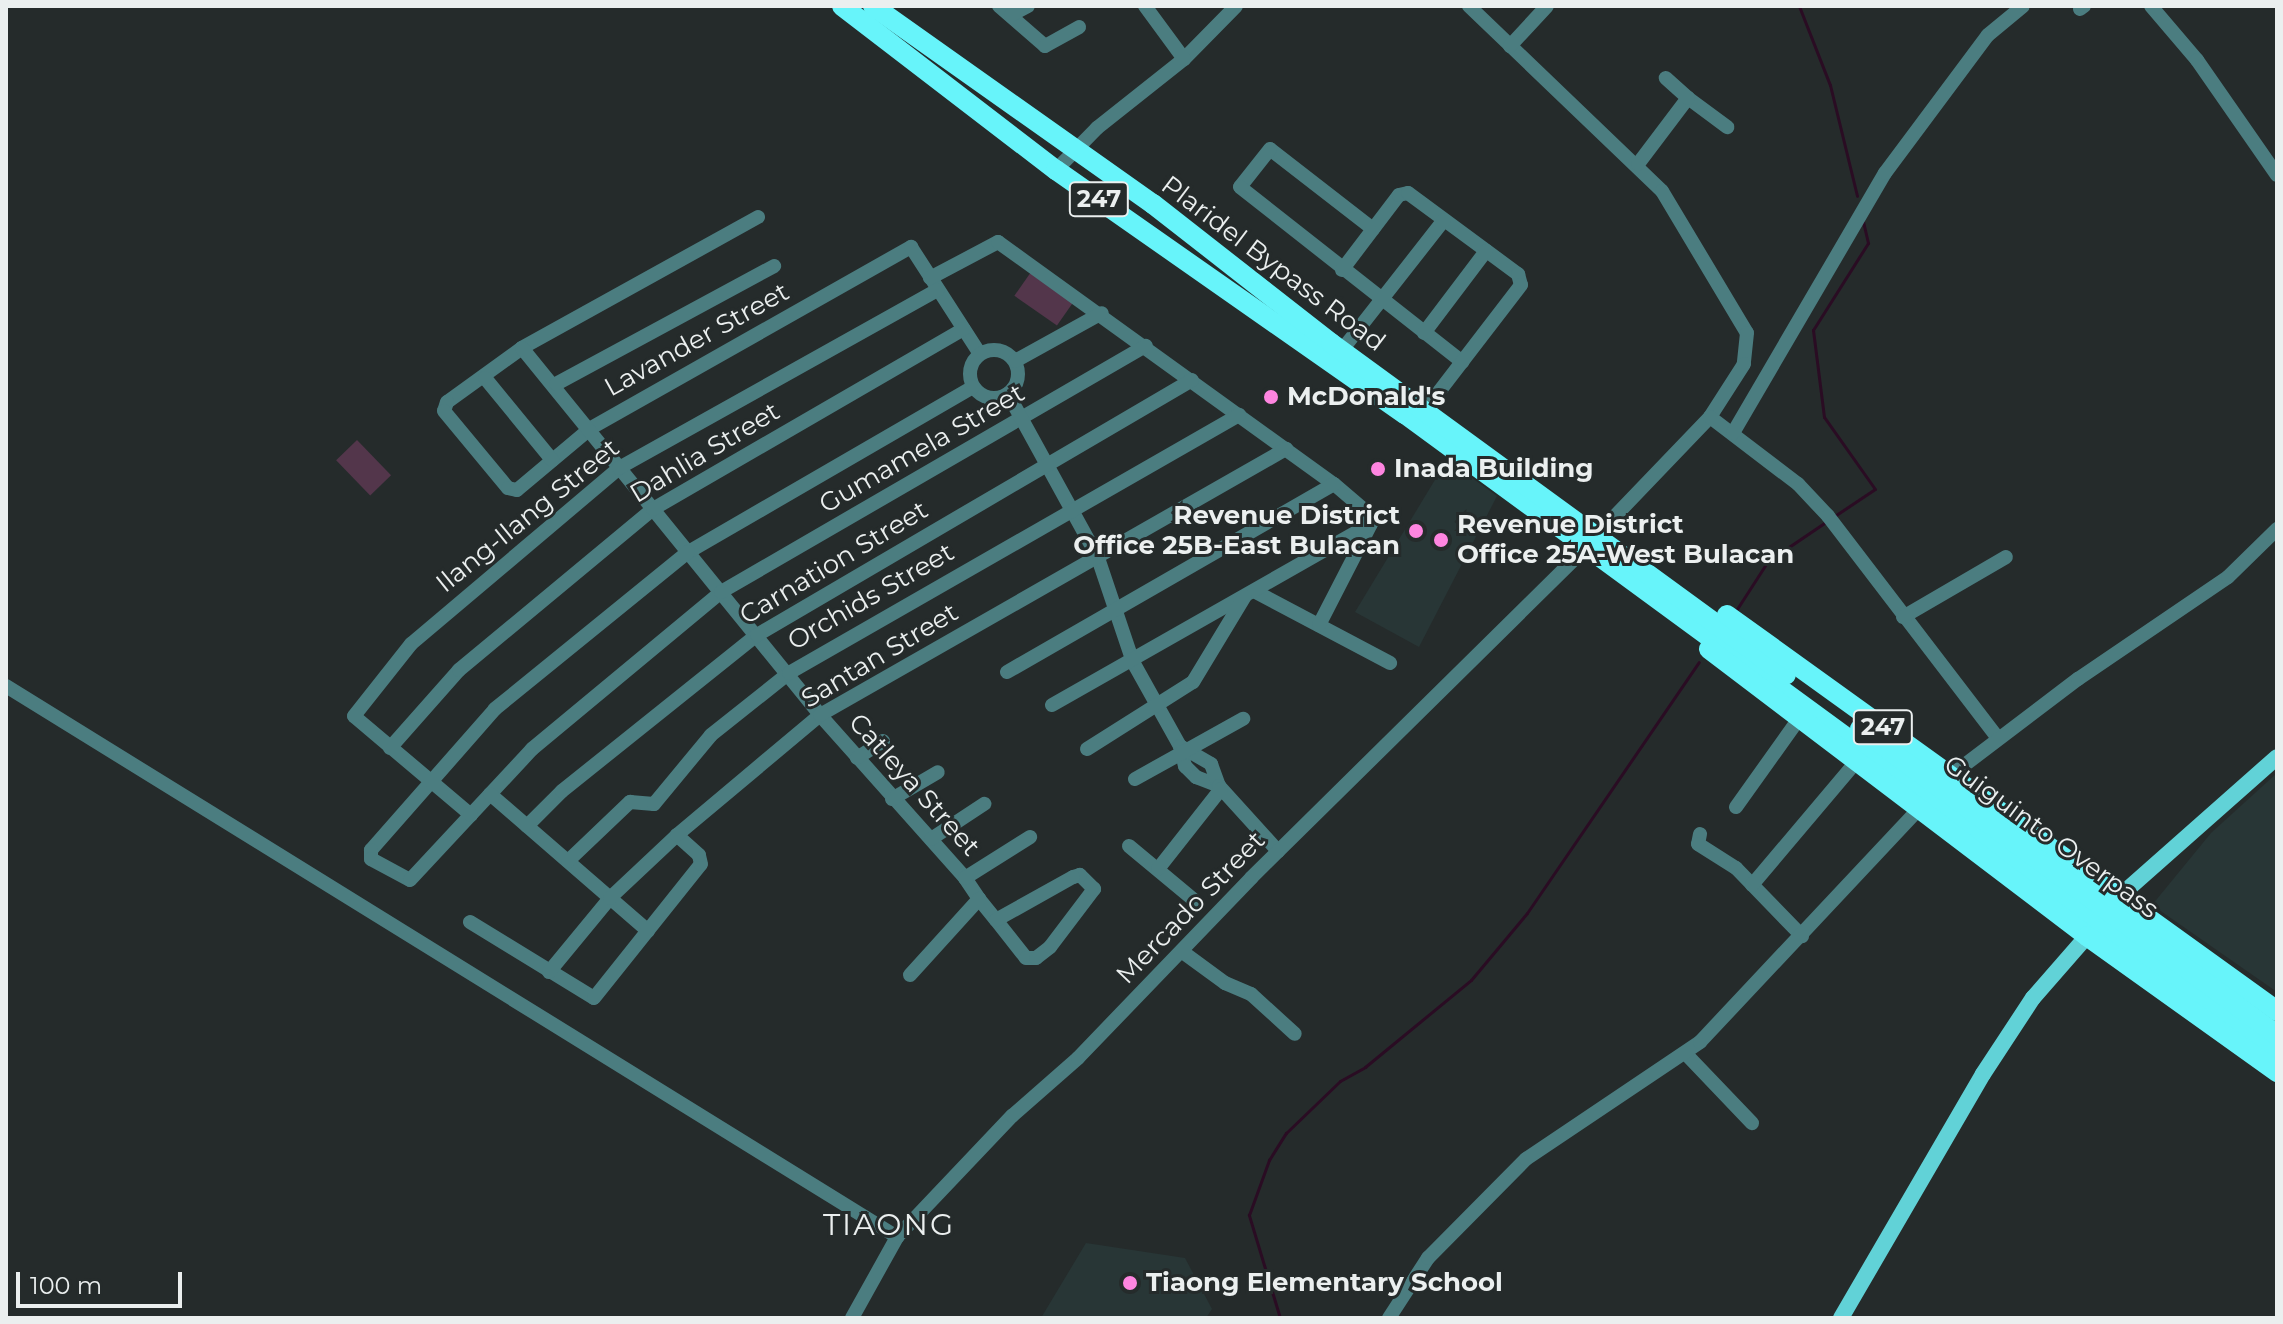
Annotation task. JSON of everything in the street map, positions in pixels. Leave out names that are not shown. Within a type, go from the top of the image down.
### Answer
[{"type":"highway","name":"Plaridel Bypass Road","points":[[842,6],[1056,170],[1187,257],[1592,541],[1687,587],[1755,633],[1940,797]]},
{"type":"highway","name":"Plaridel Bypass Road","points":[[873,6],[1074,149],[1425,410],[1592,541],[1647,591]]},
{"type":"highway","name":"247","points":[[1647,591],[1732,670],[1856,762],[1940,797],[2121,895]]},
{"type":"highway","name":"Guiguinto Overpass","points":[[1647,591],[2277,1035]]},
{"type":"highway","name":"247","points":[[1940,797],[2087,936]]},
{"type":"highway","name":"Guiguinto Overpass","points":[[1940,797],[2277,1053]]},
{"type":"highway","points":[[2121,895],[2277,1011]]},
{"type":"highway","points":[[2087,936],[2277,1072]]},
{"type":"main road","points":[[2121,895],[2277,757]]},
{"type":"main road","points":[[1841,1318],[1983,1074],[2033,998],[2087,936]]},
{"type":"street","points":[[1005,11],[1028,6]]},
{"type":"street","points":[[1145,6],[1184,59]]},
{"type":"street","points":[[1056,170],[1074,149],[1184,59],[1236,6]]},
{"type":"street","name":"Mercado Street","points":[[852,1318],[897,1237],[1012,1116],[1184,953],[1278,851],[1592,541],[1710,417],[1744,364],[1747,333],[1662,191],[1638,164],[1469,6]]},
{"type":"street","points":[[1510,46],[1547,6]]},
{"type":"street","points":[[1733,433],[1885,173],[1988,35],[2023,6]]},
{"type":"street","points":[[2151,6],[2197,60],[2277,175]]},
{"type":"street","points":[[1005,11],[1045,46],[1079,27]]},
{"type":"street","points":[[1666,78],[1727,127]]},
{"type":"street","points":[[1638,164],[1688,98]]},
{"type":"street","points":[[1373,229],[1270,149],[1240,187],[1462,362]]},
{"type":"street","points":[[1342,270],[1403,193],[1444,220],[1521,280],[1425,410]]},
{"type":"street","points":[[552,460],[485,378],[522,348],[758,217]]},
{"type":"street","points":[[1342,350],[1444,220]]},
{"type":"street","name":"Ilang-Ilang Street","points":[[471,815],[390,748],[354,712],[411,644],[619,468],[934,284],[998,242],[1102,313]]},
{"type":"street","name":"Lavander Street","points":[[485,378],[447,402],[444,411],[508,488],[517,490],[591,428],[911,247],[934,284]]},
{"type":"street","points":[[1424,333],[1486,251]]},
{"type":"street","points":[[556,384],[774,266]]},
{"type":"street","points":[[934,284],[980,354]]},
{"type":"street","points":[[1015,361],[1102,313],[1334,484],[1368,513],[1371,524],[1319,625]]},
{"type":"street","name":"Dahlia Street","points":[[390,748],[459,670],[653,509],[964,329]]},
{"type":"street","name":"Gumamela Street","points":[[430,781],[371,850],[371,859],[410,880],[532,749],[721,592],[1146,346]]},
{"type":"street","name":"Catleya Street","points":[[522,348],[556,384],[619,468],[789,673],[820,715],[965,878],[979,899],[1026,958],[1036,958],[1094,889],[1080,875],[1073,877],[996,920]]},
{"type":"street","points":[[1003,351],[1015,361],[1017,383],[1008,394],[985,397],[973,387],[971,365],[980,354],[1003,351]]},
{"type":"street","name":"Carnation Street","points":[[527,826],[562,791],[757,635],[1192,380]]},
{"type":"street","points":[[430,781],[495,709],[688,552],[973,387]]},
{"type":"street","points":[[1008,394],[1098,558],[1133,662],[1155,706],[1184,749],[1196,777],[1220,787],[1278,851]]},
{"type":"street","name":"Orchids Street","points":[[568,861],[630,802],[654,804],[711,735],[789,673],[1070,509],[1239,415]]},
{"type":"street","points":[[1710,417],[1733,433],[1828,516],[1997,737]]},
{"type":"street","name":"Santan Street","points":[[549,972],[610,898],[677,835],[820,715],[1286,449]]},
{"type":"street","points":[[1007,672],[1334,484]]},
{"type":"street","points":[[1052,705],[1133,662],[1371,524]]},
{"type":"street","points":[[1389,1318],[1428,1258],[1526,1159],[1685,1053],[1997,737],[2228,577],[2277,529]]},
{"type":"street","points":[[1903,617],[2006,557]]},
{"type":"street","points":[[1250,594],[1319,625],[1390,663]]},
{"type":"street","points":[[1087,749],[1193,682],[1250,594]]},
{"type":"street","points":[[6,686],[897,1237]]},
{"type":"street","points":[[1135,779],[1184,749],[1243,719]]},
{"type":"street","points":[[1736,807],[1798,720]]},
{"type":"street","points":[[857,758],[883,741]]},
{"type":"street","points":[[1752,885],[1856,762]]},
{"type":"street","points":[[892,799],[938,772]]},
{"type":"street","points":[[1158,869],[1220,787]]},
{"type":"street","points":[[490,794],[648,931]]},
{"type":"street","points":[[931,839],[984,804]]},
{"type":"street","points":[[1700,834],[1698,844],[1752,885],[1802,936]]},
{"type":"street","points":[[470,922],[594,998],[701,864],[699,855],[677,835]]},
{"type":"street","points":[[965,878],[1030,837]]},
{"type":"street","points":[[1129,846],[1194,900]]},
{"type":"street","points":[[910,975],[979,899]]},
{"type":"street","points":[[1184,953],[1225,983],[1251,994],[1295,1034]]},
{"type":"street","points":[[1685,1053],[1752,1123]]},
{"type":"shaded area","points":[[1031,272],[1074,302],[1057,326],[1014,296]]},
{"type":"shaded area","points":[[357,440],[391,475],[370,495],[336,460]]},
{"type":"shaded area","points":[[1447,460],[1497,496],[1419,647],[1355,612]]},
{"type":"shaded area","points":[[2277,773],[2277,992],[2152,905],[2211,833]]},
{"type":"shaded area","name":"Tiaong Elementary School","points":[[1086,1243],[1185,1258],[1212,1309],[1206,1318],[1041,1318]]},
{"type":"waterway","points":[[1799,6],[1830,85],[1857,196]]},
{"type":"waterway","points":[[1833,517],[1875,489],[1824,417],[1813,330],[1868,243],[1863,221]]},
{"type":"waterway","points":[[1735,612],[1768,561],[1827,521]]},
{"type":"waterway","points":[[1280,1318],[1249,1215],[1269,1160],[1286,1133],[1340,1081],[1365,1067],[1471,980],[1527,913],[1699,662]]},
{"type":"place","name":"McDonald's","points":[[1271,397]]},
{"type":"place","name":"Inada Building","points":[[1378,469]]},
{"type":"place","name":"Revenue District Office 25B-East Bulacan","points":[[1416,531]]},
{"type":"place","name":"Revenue District Office 25A-West Bulacan","points":[[1441,540]]},
{"type":"place","name":"Tiaong Elementary School","points":[[1130,1283]]},
{"type":"district","name":"TIAONG","points":[[889,1225]]}]
